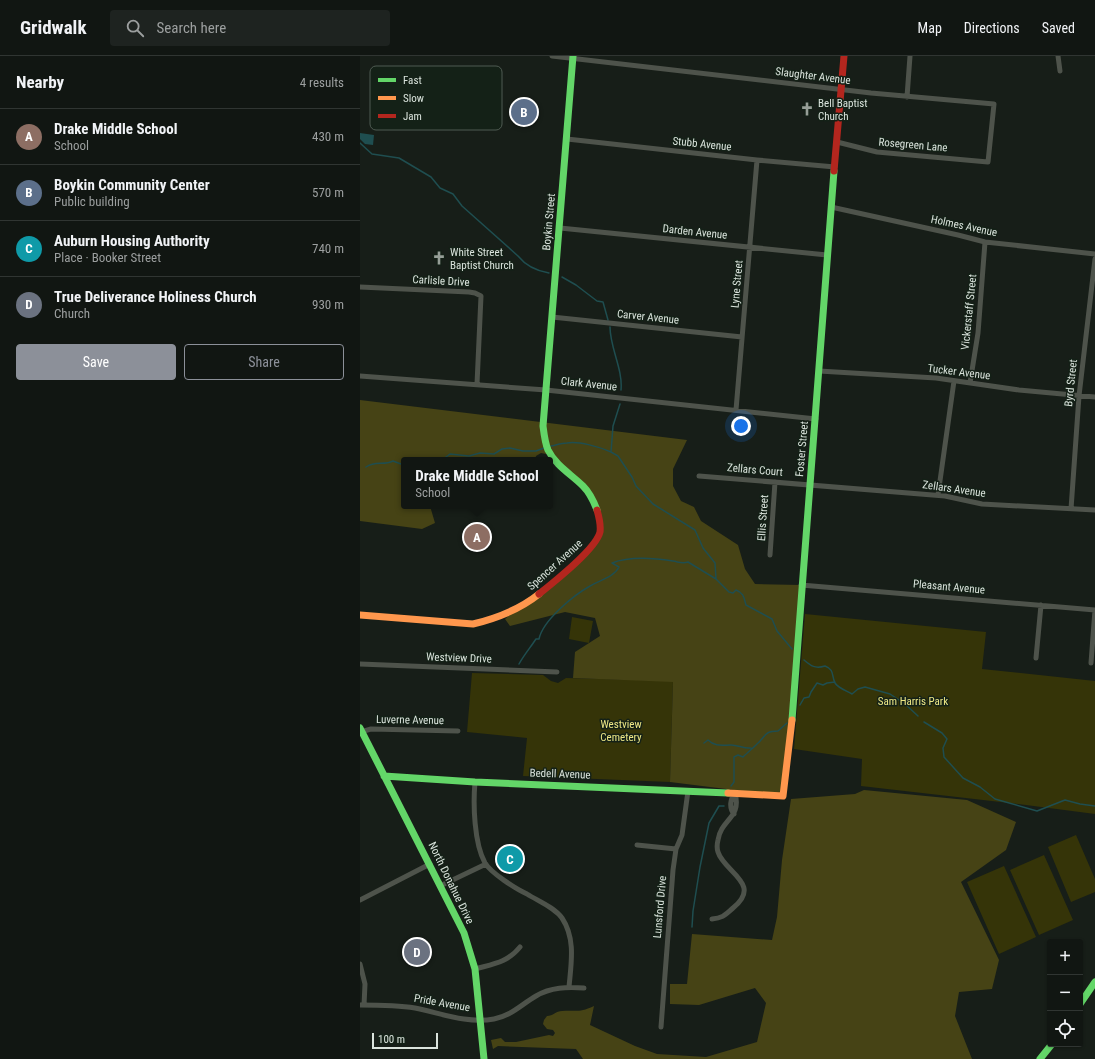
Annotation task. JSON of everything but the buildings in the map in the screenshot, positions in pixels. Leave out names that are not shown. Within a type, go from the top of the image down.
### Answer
[{"type":"street","name":"Slaughter Avenue","points":[[552,56],[573,57],[841,90],[994,104],[988,162]]},
{"type":"street","name":"Foster Street","points":[[735,793],[783,796],[793,710],[801,585],[816,419],[827,255],[844,56]]},
{"type":"street","points":[[907,96],[910,56]]},
{"type":"street","points":[[1058,56],[1060,71]]},
{"type":"street","name":"Boykin Street","points":[[546,390],[573,57]]},
{"type":"street","name":"Stubb Avenue","points":[[567,139],[835,167]]},
{"type":"street","name":"Rosegreen Lane","points":[[837,142],[877,152],[988,162]]},
{"type":"street","name":"Lyne Street","points":[[736,410],[757,160]]},
{"type":"street","name":"Holmes Avenue","points":[[831,208],[985,242],[1095,254]]},
{"type":"street","name":"Darden Avenue","points":[[560,228],[827,255]]},
{"type":"street","name":"Vickerstaff Street","points":[[970,383],[978,333],[985,242]]},
{"type":"street","name":"Byrd Street","points":[[1071,509],[1079,396],[1095,259]]},
{"type":"street","name":"Carlisle Drive","points":[[360,286],[469,292],[481,296],[477,384]]},
{"type":"street","name":"Carver Avenue","points":[[552,317],[742,337]]},
{"type":"street","name":"Tucker Avenue","points":[[819,371],[936,378],[1018,390],[1095,397]]},
{"type":"street","name":"Clark Avenue","points":[[360,376],[546,390],[816,419]]},
{"type":"street","points":[[938,495],[954,381]]},
{"type":"street","name":"Spencer Avenue","points":[[546,390],[543,426],[545,440],[552,457]]},
{"type":"street","name":"Spencer Avenue","points":[[360,615],[473,624],[489,621],[518,609],[531,600],[589,549],[599,537],[601,527],[599,516],[593,501],[585,488],[560,466],[553,458]]},
{"type":"street","name":"Zellars Court","points":[[699,476],[810,485]]},
{"type":"street","name":"Ellis Street","points":[[770,555],[775,482]]},
{"type":"street","name":"Zellars Avenue","points":[[810,485],[938,495],[982,504],[1095,510]]},
{"type":"street","name":"Pleasant Avenue","points":[[801,585],[1095,610]]},
{"type":"street","points":[[1036,658],[1041,605]]},
{"type":"street","points":[[1091,663],[1095,610]]},
{"type":"street","name":"Westview Drive","points":[[360,664],[557,672]]},
{"type":"street","name":"Luverne Avenue","points":[[361,731],[371,729],[458,731]]},
{"type":"street","name":"North Donahue Drive","points":[[361,731],[430,864],[464,934],[475,969],[484,1059]]},
{"type":"street","name":"Bedell Avenue","points":[[384,776],[475,782],[735,793]]},
{"type":"street","points":[[475,782],[475,821],[477,837],[486,864],[508,883],[549,907],[561,917],[570,936],[572,947],[569,987]]},
{"type":"street","name":"Lunsford Drive","points":[[661,1027],[673,870],[676,849],[682,835],[688,791]]},
{"type":"street","points":[[712,919],[721,918],[740,902],[743,895],[744,888],[741,880],[720,857],[717,851],[722,826],[734,814],[731,811],[731,798],[735,793]]},
{"type":"street","points":[[637,845],[676,849]]},
{"type":"street","points":[[360,900],[430,864]]},
{"type":"street","points":[[440,886],[486,864]]},
{"type":"street","points":[[475,969],[503,961],[513,956],[520,947]]},
{"type":"street","points":[[360,964],[365,984],[362,1005]]},
{"type":"street","points":[[1083,1000],[1095,982]]},
{"type":"street","name":"Pride Avenue","points":[[362,1005],[413,1008],[459,1018],[481,1020],[503,1017],[537,996],[553,989],[569,987],[584,988]]},
{"type":"street","points":[[1040,1059],[1050,1047]]},
{"type":"green space","name":"Sam Harris Park","points":[[805,614],[986,632],[982,669],[1095,681],[1095,814],[861,786],[862,759],[794,749]]},
{"type":"green space","points":[[572,617],[593,621],[589,643],[569,639]]},
{"type":"green space","name":"Westview Cemetery","points":[[472,673],[543,675],[551,681],[558,683],[566,678],[673,681],[670,782],[523,776],[527,738],[467,732]]},
{"type":"green space","points":[[1076,835],[1095,879],[1095,892],[1071,902],[1048,847]]},
{"type":"green space","points":[[1044,855],[1073,920],[1039,935],[1010,870]]},
{"type":"green space","points":[[1004,866],[1036,937],[999,954],[967,882]]},
{"type":"shaded area","points":[[360,400],[687,440],[673,469],[673,486],[681,501],[694,507],[701,521],[738,545],[745,569],[755,584],[801,585],[783,796],[670,782],[673,682],[573,678],[575,652],[600,636],[595,618],[565,612],[510,626],[505,619],[589,549],[601,527],[593,501],[551,455],[541,453],[536,457],[401,457],[401,509],[431,509],[435,523],[422,529],[360,521]]},
{"type":"shaded area","points":[[864,790],[967,800],[1016,822],[1006,850],[961,882],[999,960],[992,989],[959,992],[955,1016],[972,1059],[583,1059],[576,1049],[498,1046],[493,1049],[491,1040],[501,1038],[505,1042],[516,1042],[549,1035],[553,1036],[555,1033],[553,1030],[547,1029],[543,1024],[547,1016],[560,1011],[581,1010],[594,1006],[590,1025],[635,1046],[657,1054],[706,1057],[757,1042],[766,1003],[755,988],[699,1005],[670,1004],[670,984],[687,984],[692,934],[772,940],[777,917],[782,860],[791,799],[855,794]]},
{"type":"water","points":[[360,133],[374,135],[373,145],[365,144],[360,139]]},
{"type":"waterway","points":[[360,143],[372,154],[399,158],[431,177],[440,188],[453,194],[462,206],[525,263],[540,271],[549,273]]},
{"type":"waterway","points":[[562,277],[576,285],[597,301],[603,302],[608,320]]},
{"type":"waterway","points":[[610,327],[612,343],[620,374],[621,390]]},
{"type":"waterway","points":[[620,404],[613,426],[611,452],[618,456],[632,477],[636,486],[653,504],[695,530],[703,548],[715,563],[716,579]]},
{"type":"waterway","points":[[551,446],[565,443],[577,443],[595,446],[611,452]]},
{"type":"waterway","points":[[446,457],[450,454],[469,456],[480,453],[494,454],[502,449],[510,448],[523,451],[536,451],[544,448]]},
{"type":"waterway","points":[[366,467],[373,464],[393,461],[401,464]]},
{"type":"waterway","points":[[519,664],[536,639],[539,639],[546,624],[560,609],[583,590],[614,573],[619,567],[612,563],[634,558],[658,559],[682,563],[688,562],[716,579],[729,592],[733,593],[736,590],[741,593],[746,605],[772,619],[777,631],[792,649]]},
{"type":"waterway","points":[[804,660],[813,666],[825,666],[830,669],[836,685],[852,694],[858,689],[865,687],[890,694],[905,704],[918,716]]},
{"type":"waterway","points":[[800,705],[804,698],[809,697],[817,683],[823,685],[835,682]]},
{"type":"waterway","points":[[924,722],[942,733],[947,739],[943,748],[944,757],[963,778],[980,787],[995,799],[1037,811],[1065,800],[1095,806]]},
{"type":"waterway","points":[[731,786],[734,782],[734,757],[738,755],[743,757],[766,734],[778,731],[787,723]]},
{"type":"waterway","points":[[704,743],[708,740],[716,745],[734,745],[751,748]]},
{"type":"waterway","points":[[692,927],[700,867],[709,823],[719,806],[724,806]]},
{"type":"traffic: fast","points":[[552,457],[546,444],[543,426],[573,56]]},
{"type":"traffic: fast","points":[[792,720],[834,171]]},
{"type":"traffic: fast","points":[[553,458],[585,489],[592,498],[597,510]]},
{"type":"traffic: fast","points":[[360,728],[464,933],[475,969],[484,1059]]},
{"type":"traffic: fast","points":[[384,776],[475,782],[728,793]]},
{"type":"traffic: fast","points":[[1083,1000],[1095,982]]},
{"type":"traffic: fast","points":[[1040,1059],[1050,1047]]},
{"type":"traffic: slow","points":[[360,615],[473,624],[508,613],[524,605],[539,594]]},
{"type":"traffic: slow","points":[[728,793],[783,796],[792,720]]},
{"type":"traffic: jam","points":[[834,171],[844,56]]},
{"type":"traffic: jam","points":[[539,594],[574,565],[597,539],[600,532],[600,521],[597,510]]},
{"type":"place","name":"Bell Baptist Church","points":[[807,109]]},
{"type":"place","name":"Boykin Community Center","points":[[524,112]]},
{"type":"place","name":"White Street Baptist Church","points":[[439,258]]},
{"type":"place","name":"Drake Middle School","points":[[477,537]]},
{"type":"place","name":"Auburn Housing Authority","points":[[510,859]]},
{"type":"place","name":"True Deliverance Holiness Church","points":[[417,952]]}]
